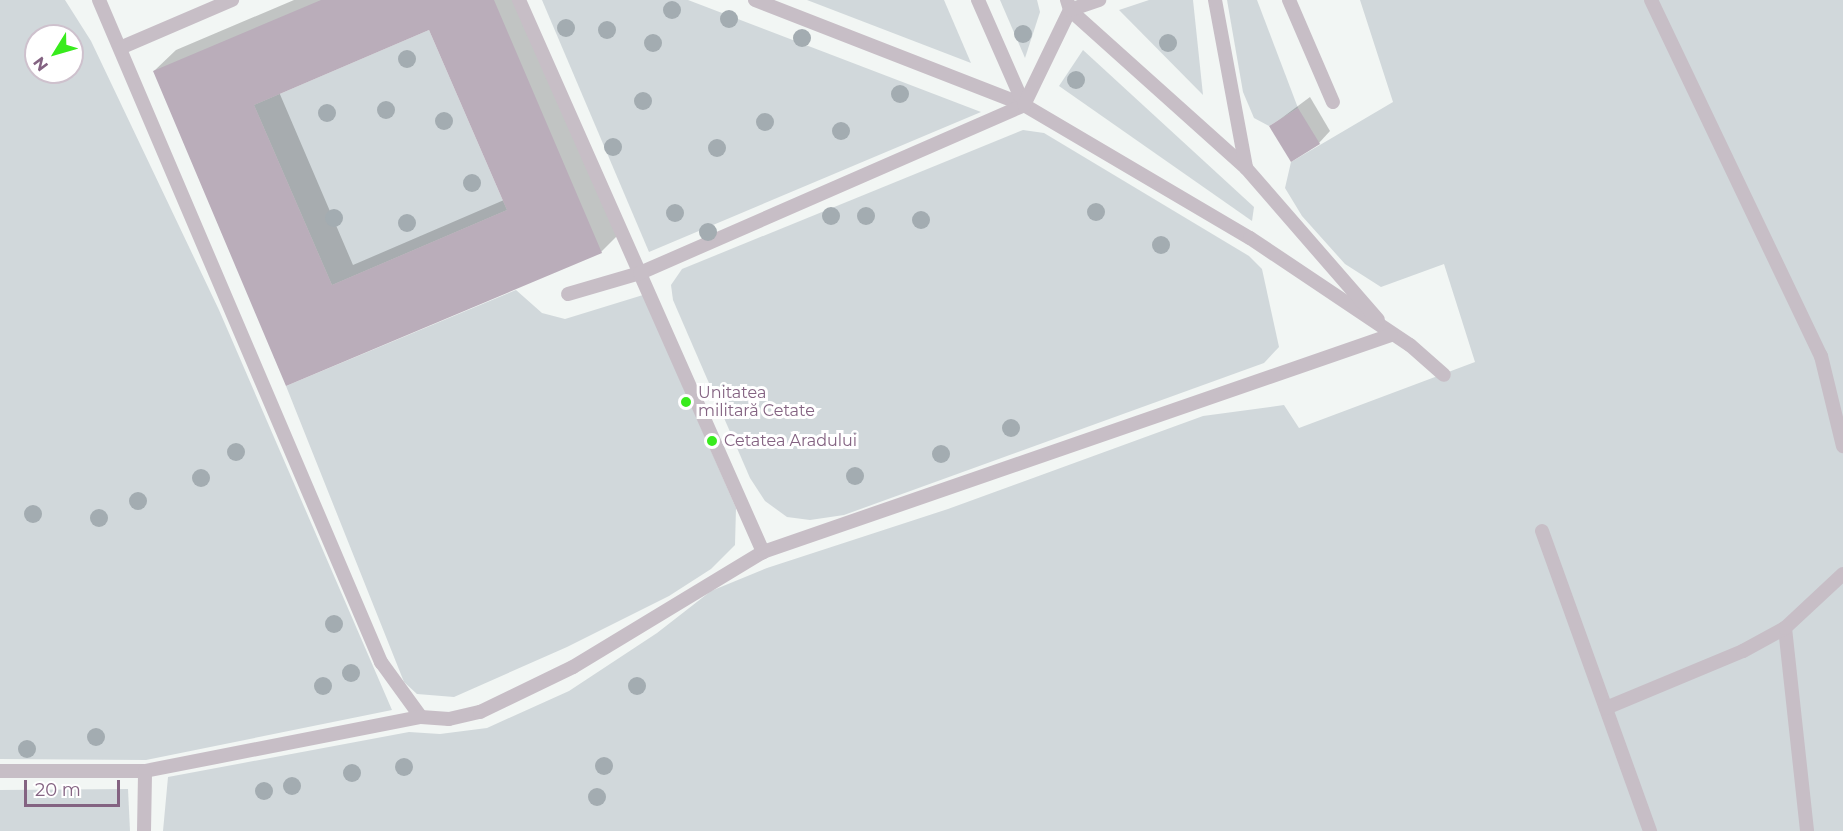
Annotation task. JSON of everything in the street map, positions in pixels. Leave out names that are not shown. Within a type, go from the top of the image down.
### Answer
[{"type":"lane","points":[[99,0],[381,662],[421,717]]},
{"type":"lane","points":[[120,48],[232,0]]},
{"type":"lane","points":[[519,0],[763,552]]},
{"type":"lane","points":[[754,0],[1024,105],[1250,238],[1429,359],[1444,375]]},
{"type":"lane","points":[[978,0],[1024,105]]},
{"type":"lane","points":[[1069,5],[1099,0]]},
{"type":"lane","points":[[1215,0],[1246,168]]},
{"type":"lane","points":[[1289,0],[1333,102]]},
{"type":"lane","points":[[1651,0],[1821,356],[1843,446]]},
{"type":"lane","points":[[568,294],[640,273],[1024,105],[1069,5]]},
{"type":"lane","points":[[1069,5],[1246,168],[1391,335]]},
{"type":"lane","points":[[0,771],[145,771],[421,717],[449,719],[480,712],[573,667],[763,552],[1391,335]]},
{"type":"lane","points":[[1542,531],[1650,831]]},
{"type":"lane","points":[[1606,708],[1743,651],[1785,628],[1843,574]]},
{"type":"lane","points":[[1785,628],[1807,831]]},
{"type":"lane","points":[[144,831],[145,771]]},
{"type":"shaded area","points":[[0,0],[65,0],[80,24],[24,24],[24,84],[84,84],[84,30],[91,41],[219,310],[392,710],[146,760],[0,759]]},
{"type":"shaded area","points":[[542,0],[688,0],[981,112],[649,252]]},
{"type":"shaded area","points":[[807,0],[944,0],[971,63]]},
{"type":"shaded area","points":[[1000,0],[1037,0],[1040,12],[1025,58]]},
{"type":"shaded area","points":[[1149,0],[1193,0],[1203,95],[1119,10]]},
{"type":"shaded area","points":[[1227,0],[1257,0],[1298,108],[1269,126],[1254,118],[1243,92]]},
{"type":"shaded area","points":[[1360,0],[1843,0],[1843,831],[163,831],[168,777],[409,732],[440,734],[487,728],[569,691],[657,633],[711,591],[767,568],[948,509],[1203,416],[1284,405],[1299,428],[1475,362],[1444,264],[1381,287],[1345,264],[1302,216],[1285,188],[1291,162],[1393,102]]},
{"type":"shaded area","points":[[429,30],[507,210],[332,285],[254,105]]},
{"type":"shaded area","points":[[1083,50],[1254,207],[1252,221],[1059,86]]},
{"type":"shaded area","points":[[1023,130],[1044,133],[1249,256],[1262,269],[1279,347],[1264,363],[844,515],[810,520],[787,517],[765,501],[750,478],[673,300],[671,285],[682,269]]},
{"type":"shaded area","points":[[516,290],[542,313],[565,319],[643,295],[736,508],[735,545],[711,569],[669,596],[567,647],[454,697],[417,694],[404,682],[286,386]]},
{"type":"shaded area","points":[[128,789],[130,831],[0,831],[0,790]]},
{"type":"building","points":[[321,0],[494,0],[602,253],[286,386],[153,71]],"holes":[[[429,30],[507,210],[332,285],[254,105]]]},
{"type":"building","points":[[1298,108],[1320,144],[1291,162],[1269,126]]},
{"type":"place","name":"Unitatea militară Cetate","points":[[686,402]]},
{"type":"place","name":"Cetatea Aradului","points":[[712,441]]}]
